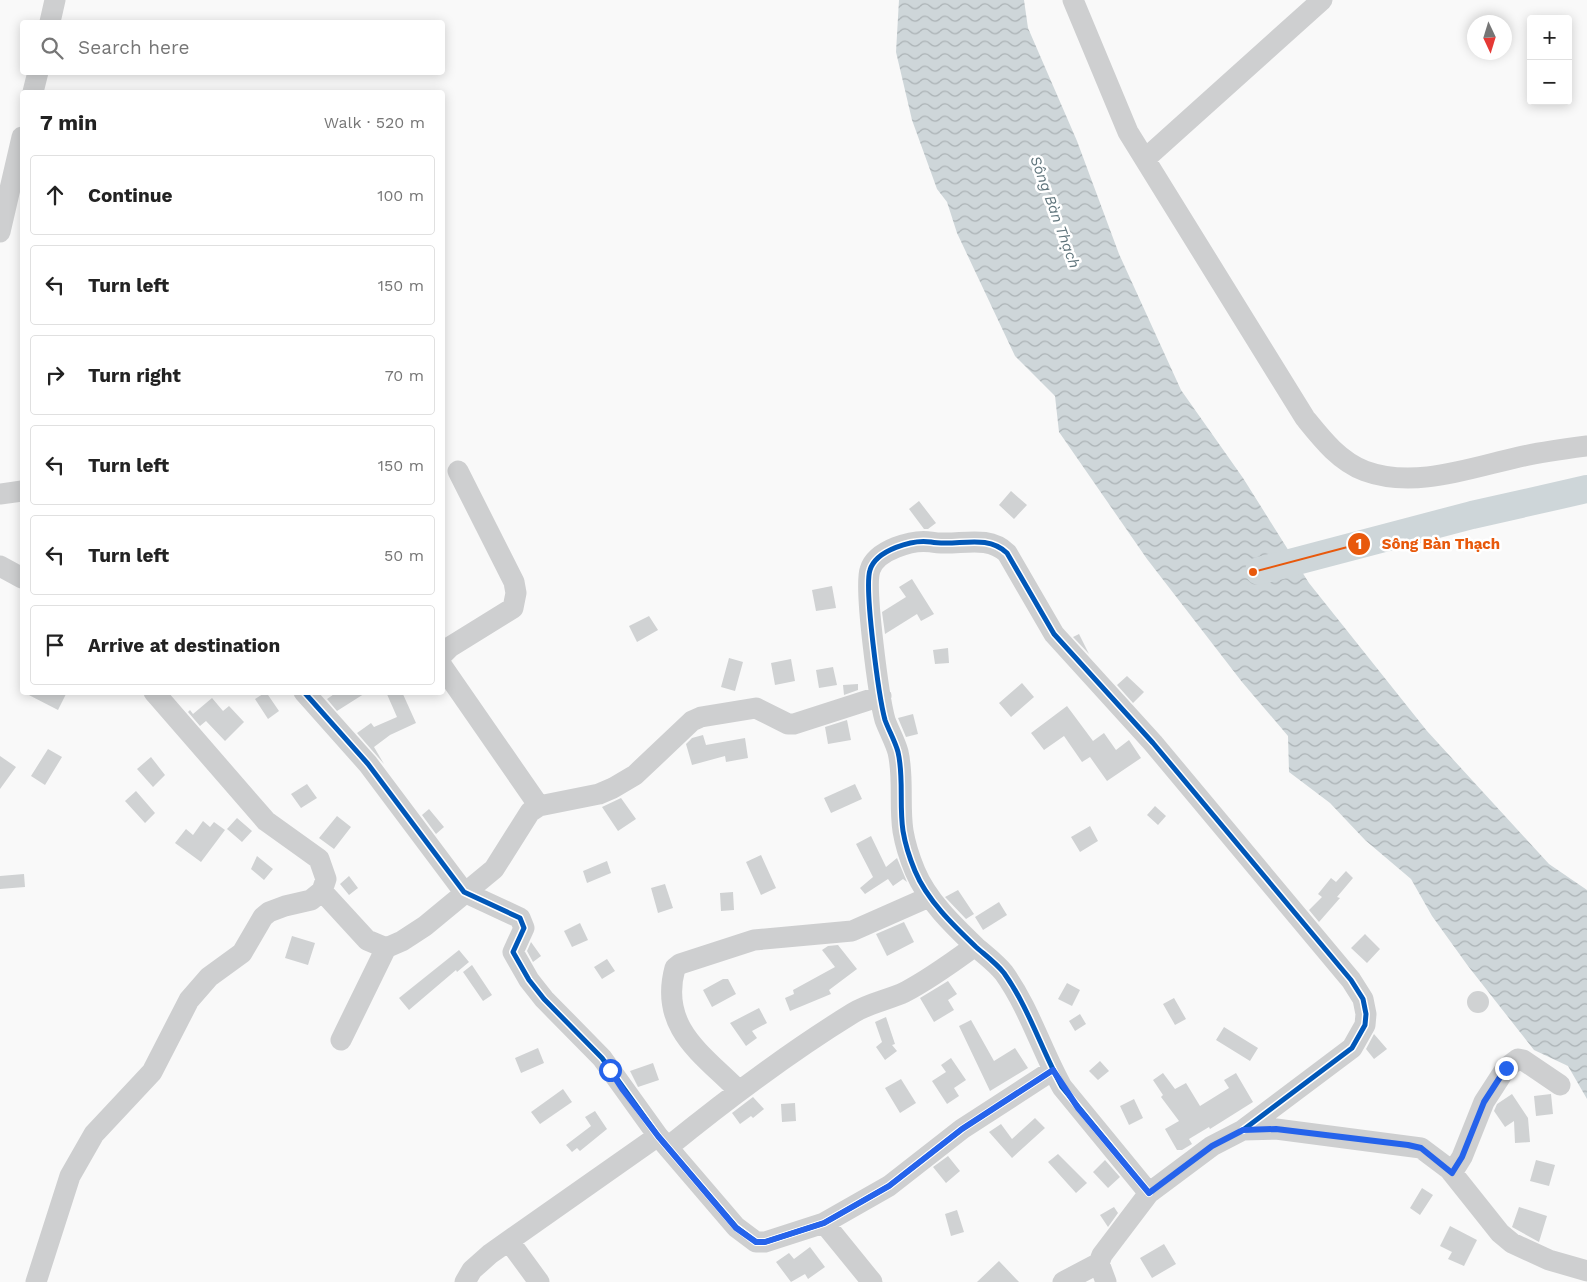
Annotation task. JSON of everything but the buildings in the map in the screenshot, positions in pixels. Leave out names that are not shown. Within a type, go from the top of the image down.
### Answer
[{"type":"street","points":[[50,20],[55,0]]},
{"type":"street","points":[[1073,0],[1128,132],[1306,418],[1330,449],[1364,470],[1403,479],[1443,474],[1537,453],[1587,446]]},
{"type":"street","points":[[1145,159],[1322,0]]},
{"type":"street","points":[[34,90],[37,75]]},
{"type":"street","points":[[0,232],[20,146]]},
{"type":"street","points":[[445,653],[450,647],[513,608],[516,602],[514,582],[458,471]]},
{"type":"street","points":[[0,494],[20,491]]},
{"type":"street","points":[[1063,1282],[1102,1272],[1107,1247],[1149,1193],[1212,1146],[1243,1130],[1352,1048],[1365,1025],[1366,1014],[1363,999],[1351,980],[1153,743],[1054,634],[1007,553],[998,545],[989,542],[947,545],[913,542],[901,544],[873,563],[869,570],[870,603],[885,719],[898,752],[903,832],[915,871],[929,897],[975,946],[1002,970],[1029,1013],[1053,1070],[1078,1108],[1149,1193]]},
{"type":"street","points":[[0,566],[20,577]]},
{"type":"street","points":[[445,670],[538,806]]},
{"type":"street","points":[[36,1282],[70,1176],[94,1134],[146,1081],[189,1000],[209,977],[242,953],[263,917],[269,912],[301,904],[322,891],[326,880],[319,858],[266,821],[157,695]]},
{"type":"street","points":[[307,695],[368,764],[464,892],[520,918],[524,928],[513,952],[529,980],[558,1015],[602,1058],[663,1142],[736,1228],[756,1242],[765,1242],[824,1223],[889,1186],[962,1129],[1053,1070]]},
{"type":"street","points":[[341,1040],[386,948],[402,941],[425,926],[494,869],[530,812],[538,806],[599,794],[613,788],[635,775],[692,721],[701,717],[756,708],[788,724],[794,724],[881,696]]},
{"type":"street","points":[[322,891],[367,940],[386,948]]},
{"type":"street","points":[[738,1090],[680,1030],[675,1020],[673,1002],[672,985],[675,968],[680,964],[754,940],[852,931],[929,897]]},
{"type":"street","points":[[465,1282],[480,1262],[509,1241],[663,1142],[854,1012],[904,992],[934,976],[975,946]]},
{"type":"street","points":[[1452,1173],[1462,1157],[1484,1102],[1511,1063],[1518,1059],[1523,1060],[1560,1085]]},
{"type":"street","points":[[1243,1130],[1276,1129],[1421,1148],[1452,1173],[1500,1233],[1512,1243],[1549,1260],[1585,1271]]},
{"type":"street","points":[[824,1223],[872,1282]]},
{"type":"street","points":[[509,1241],[539,1282]]},
{"type":"water","points":[[899,0],[1024,0],[1028,28],[1077,141],[1119,254],[1181,390],[1243,478],[1309,583],[1427,731],[1549,864],[1587,890],[1587,1099],[1568,1066],[1534,1050],[1468,966],[1432,916],[1411,879],[1365,840],[1330,803],[1289,772],[1288,736],[1242,682],[1147,559],[1059,432],[1055,396],[1015,356],[957,233],[947,202],[937,189],[912,120],[896,52]]},
{"type":"waterway","points":[[1259,571],[1472,515],[1587,489]]},
{"type":"cycle path","points":[[1149,1193],[1062,1087],[1021,1000],[1004,973],[941,912],[926,892],[915,871],[903,831],[900,762],[897,748],[882,708],[869,598],[870,570],[874,563],[887,552],[896,547],[915,542],[981,542],[999,547],[1007,553],[1054,634],[1153,743],[1351,980],[1363,999],[1366,1014],[1365,1025],[1352,1048],[1243,1130]]},
{"type":"cycle path","points":[[307,695],[368,764],[464,892],[520,918],[524,928],[513,952],[529,980],[544,999],[602,1058],[658,1136],[736,1227],[756,1242],[765,1242],[824,1223],[889,1186],[962,1129],[1053,1070]]},
{"type":"place","name":"Sông Bàn Thạch","points":[[1253,572]]},
{"type":"route","points":[[610,1070],[658,1136],[736,1228],[756,1242],[765,1242],[824,1223],[889,1186],[962,1129],[1053,1070],[1078,1108],[1149,1193],[1212,1146],[1229,1135],[1243,1130],[1276,1129],[1408,1145],[1421,1148],[1452,1173],[1462,1157],[1484,1102],[1506,1068]]}]
